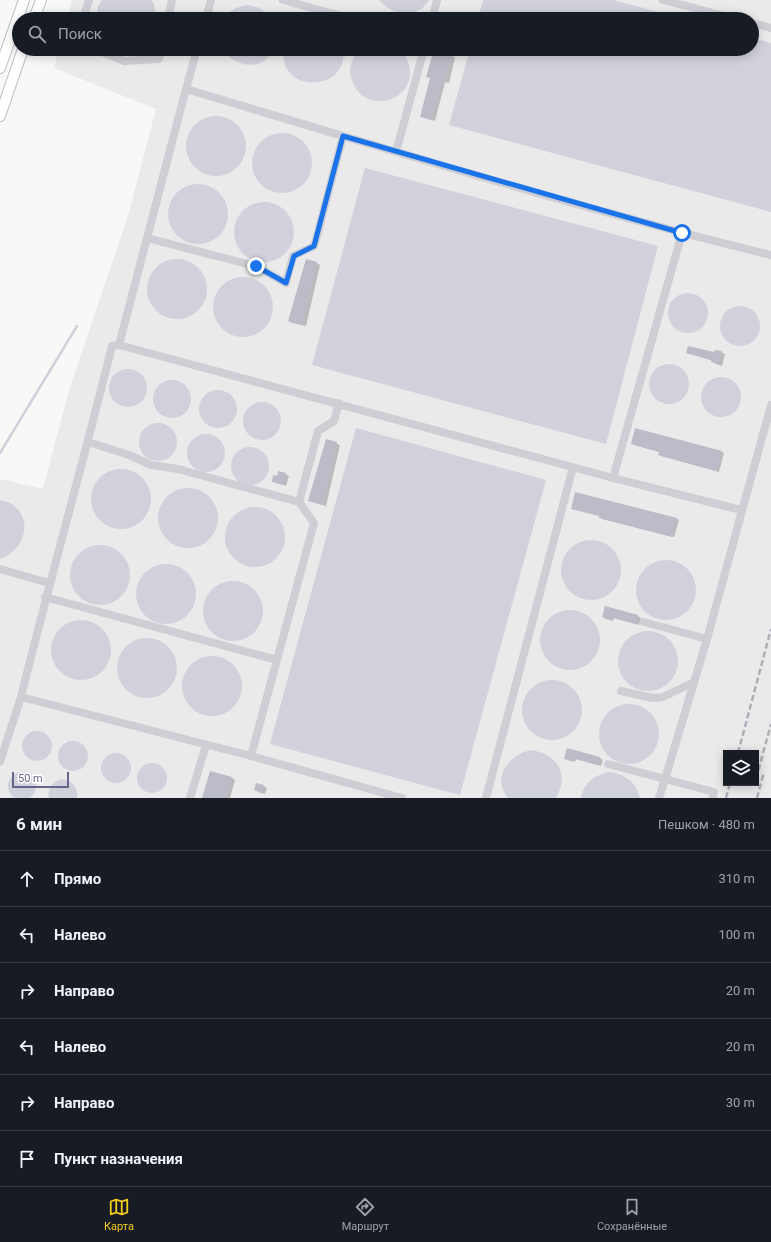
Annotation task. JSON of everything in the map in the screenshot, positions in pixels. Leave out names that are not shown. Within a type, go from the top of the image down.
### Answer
[{"type":"main road","points":[[20,12],[24,0]]},
{"type":"main road","points":[[37,12],[41,0]]},
{"type":"main road","points":[[0,68],[12,34]]},
{"type":"main road","points":[[0,116],[21,56]]},
{"type":"lane","points":[[85,12],[89,0]]},
{"type":"lane","points":[[169,12],[172,0]]},
{"type":"lane","points":[[208,12],[211,0]]},
{"type":"lane","points":[[283,0],[327,12]]},
{"type":"lane","points":[[434,12],[437,0]]},
{"type":"lane","points":[[663,0],[709,12]]},
{"type":"lane","points":[[759,25],[771,28]]},
{"type":"lane","points":[[112,56],[124,61],[159,59],[160,56]]},
{"type":"lane","points":[[119,344],[196,56]]},
{"type":"lane","points":[[396,152],[422,56]]},
{"type":"lane","points":[[186,90],[396,152],[682,233],[771,255]]},
{"type":"lane","points":[[147,238],[256,266],[286,283],[294,256],[314,246],[343,136]]},
{"type":"lane","points":[[613,478],[682,233]]},
{"type":"lane","points":[[0,762],[21,697],[45,597],[88,442],[112,346],[119,344],[613,478],[741,510]]},
{"type":"lane","points":[[299,502],[318,431],[334,421],[339,403]]},
{"type":"lane","points":[[660,798],[707,639],[741,510],[771,405]]},
{"type":"lane","points":[[88,442],[129,455],[151,465],[178,468],[299,502],[314,522],[251,756]]},
{"type":"lane","points":[[486,798],[573,467]]},
{"type":"lane","points":[[0,569],[49,583]]},
{"type":"lane","points":[[45,597],[277,660]]},
{"type":"lane","points":[[644,622],[707,639]]},
{"type":"lane","points":[[621,691],[653,698],[663,697],[694,682]]},
{"type":"lane","points":[[21,697],[206,744],[402,798]]},
{"type":"lane","points":[[190,798],[206,744]]},
{"type":"lane","points":[[608,764],[665,779],[713,795]]},
{"type":"shaded area","points":[[72,0],[771,0],[771,798],[0,798],[0,479],[43,489],[69,390],[128,216],[156,109],[54,68],[57,56],[759,56],[759,12],[69,12]]},
{"type":"shaded area","points":[[102,0],[151,0],[154,4],[155,12],[97,12],[98,6]]},
{"type":"shaded area","points":[[379,0],[429,0],[424,6],[415,12],[397,12],[384,5]]},
{"type":"shaded area","points":[[483,0],[614,0],[658,12],[480,12]]},
{"type":"shaded area","points":[[247,5],[262,9],[266,12],[230,12]]},
{"type":"shaded area","points":[[759,40],[771,43],[771,212],[449,125],[468,56],[759,56]]},
{"type":"shaded area","points":[[228,56],[270,56],[262,62],[248,65],[234,60]]},
{"type":"shaded area","points":[[284,56],[342,56],[342,63],[336,74],[325,80],[313,82],[301,80],[291,74],[285,64]]},
{"type":"shaded area","points":[[354,56],[404,56],[409,65],[409,79],[404,90],[394,98],[381,101],[369,99],[358,91],[351,77],[350,69]]},
{"type":"shaded area","points":[[216,116],[233,121],[241,129],[246,146],[241,163],[233,171],[216,176],[199,171],[191,163],[186,146],[191,129],[199,121]]},
{"type":"shaded area","points":[[282,133],[299,138],[307,146],[312,163],[307,180],[299,188],[282,193],[265,188],[257,180],[252,163],[257,146],[265,138]]},
{"type":"shaded area","points":[[365,168],[658,246],[606,444],[312,365]]},
{"type":"shaded area","points":[[198,184],[215,189],[223,197],[228,214],[223,231],[215,239],[198,244],[181,239],[173,231],[168,214],[173,197],[181,189]]},
{"type":"shaded area","points":[[264,202],[281,207],[289,215],[294,232],[289,249],[281,257],[264,262],[247,257],[239,249],[234,232],[239,215],[247,207]]},
{"type":"shaded area","points":[[177,259],[194,264],[202,272],[207,289],[202,306],[194,314],[177,319],[160,314],[152,306],[147,289],[152,272],[160,264]]},
{"type":"shaded area","points":[[243,277],[260,282],[268,290],[273,307],[268,324],[260,332],[243,337],[226,332],[218,324],[213,307],[218,290],[226,282]]},
{"type":"shaded area","points":[[692,293],[699,296],[705,302],[708,313],[707,321],[699,330],[692,333],[684,333],[677,330],[669,321],[668,309],[671,302],[680,294]]},
{"type":"shaded area","points":[[744,306],[751,309],[757,315],[760,326],[759,334],[751,343],[744,346],[736,346],[729,343],[721,334],[720,322],[723,315],[732,307]]},
{"type":"shaded area","points":[[673,364],[680,367],[686,373],[689,384],[688,392],[680,401],[673,404],[665,404],[658,401],[650,392],[649,380],[652,373],[661,365]]},
{"type":"shaded area","points":[[124,369],[132,369],[142,374],[146,381],[146,395],[142,402],[132,407],[124,407],[114,402],[112,399],[109,392],[109,384],[114,374],[117,372]]},
{"type":"shaded area","points":[[725,377],[732,380],[738,386],[741,397],[740,405],[732,414],[725,417],[717,417],[710,414],[702,405],[701,393],[704,386],[713,378]]},
{"type":"shaded area","points":[[168,380],[176,380],[186,385],[190,392],[190,406],[186,413],[176,418],[168,418],[158,413],[156,410],[153,403],[153,395],[158,385],[161,383]]},
{"type":"shaded area","points":[[214,390],[222,390],[232,395],[236,402],[236,416],[232,423],[222,428],[214,428],[204,423],[202,420],[199,413],[199,405],[204,395],[207,393]]},
{"type":"shaded area","points":[[258,402],[266,402],[276,407],[280,414],[280,428],[276,435],[266,440],[258,440],[248,435],[246,432],[243,425],[243,417],[248,407],[251,405]]},
{"type":"shaded area","points":[[154,423],[162,423],[172,428],[176,435],[176,449],[172,456],[162,461],[154,461],[144,456],[142,453],[139,446],[139,438],[144,428],[147,426]]},
{"type":"shaded area","points":[[356,428],[546,480],[460,795],[270,744]]},
{"type":"shaded area","points":[[202,434],[210,434],[220,439],[224,446],[224,460],[220,467],[210,472],[202,472],[192,467],[190,464],[187,457],[187,449],[192,439],[195,437]]},
{"type":"shaded area","points":[[246,447],[254,447],[264,452],[268,459],[268,473],[264,480],[254,485],[246,485],[236,480],[234,477],[231,470],[231,462],[236,452],[239,450]]},
{"type":"shaded area","points":[[121,469],[138,474],[146,482],[151,499],[146,516],[138,524],[121,529],[104,524],[96,516],[91,499],[96,482],[104,474]]},
{"type":"shaded area","points":[[188,488],[205,493],[213,501],[218,518],[213,535],[205,543],[188,548],[171,543],[163,535],[158,518],[163,501],[171,493]]},
{"type":"shaded area","points":[[0,500],[11,504],[19,510],[23,519],[24,528],[23,538],[18,546],[10,554],[0,559]]},
{"type":"shaded area","points":[[255,507],[272,512],[280,520],[285,537],[280,554],[272,562],[255,567],[238,562],[230,554],[225,537],[230,520],[238,512]]},
{"type":"shaded area","points":[[591,540],[608,545],[616,553],[621,570],[616,587],[608,595],[591,600],[574,595],[566,587],[561,570],[566,553],[574,545]]},
{"type":"shaded area","points":[[100,545],[117,550],[125,558],[130,575],[125,592],[117,600],[100,605],[83,600],[75,592],[70,575],[75,558],[83,550]]},
{"type":"shaded area","points":[[666,560],[683,565],[691,573],[696,590],[691,607],[683,615],[666,620],[649,615],[641,607],[636,590],[641,573],[649,565]]},
{"type":"shaded area","points":[[166,564],[183,569],[191,577],[196,594],[191,611],[183,619],[166,624],[149,619],[141,611],[136,594],[141,577],[149,569]]},
{"type":"shaded area","points":[[233,581],[250,586],[258,594],[263,611],[258,628],[250,636],[233,641],[216,636],[208,628],[203,611],[208,594],[216,586]]},
{"type":"shaded area","points":[[570,610],[587,615],[595,623],[600,640],[595,657],[587,665],[570,670],[553,665],[545,657],[540,640],[545,623],[553,615]]},
{"type":"shaded area","points":[[81,620],[98,625],[106,633],[111,650],[106,667],[98,675],[81,680],[64,675],[56,667],[51,650],[56,633],[64,625]]},
{"type":"shaded area","points":[[648,631],[665,636],[673,644],[678,661],[673,678],[665,686],[648,691],[631,686],[623,678],[618,661],[623,644],[631,636]]},
{"type":"shaded area","points":[[147,638],[164,643],[172,651],[177,668],[172,685],[164,693],[147,698],[130,693],[122,685],[117,668],[122,651],[130,643]]},
{"type":"shaded area","points":[[212,656],[229,661],[237,669],[242,686],[237,703],[229,711],[212,716],[195,711],[187,703],[182,686],[187,669],[195,661]]},
{"type":"shaded area","points":[[552,680],[569,685],[577,693],[582,710],[577,727],[569,735],[552,740],[535,735],[527,727],[522,710],[527,693],[535,685]]},
{"type":"shaded area","points":[[629,704],[646,709],[654,717],[659,734],[654,751],[646,759],[629,764],[612,759],[604,751],[599,734],[604,717],[612,709]]},
{"type":"shaded area","points":[[37,731],[47,736],[52,746],[47,756],[37,761],[27,756],[22,746],[27,736]]},
{"type":"shaded area","points":[[73,741],[83,746],[88,756],[83,766],[73,771],[63,766],[58,756],[63,746]]},
{"type":"shaded area","points":[[531,750],[548,756],[558,766],[562,781],[556,798],[508,798],[503,790],[501,782],[505,768],[516,757]]},
{"type":"shaded area","points":[[116,753],[126,758],[131,768],[126,778],[116,783],[106,778],[101,768],[106,758]]},
{"type":"shaded area","points":[[152,763],[162,768],[167,778],[162,788],[152,793],[142,788],[137,778],[142,768]]},
{"type":"shaded area","points":[[610,772],[621,775],[630,780],[636,788],[640,798],[581,798],[582,792],[591,780],[595,777]]},
{"type":"shaded area","points":[[17,773],[27,773],[32,776],[35,781],[35,791],[29,798],[15,798],[9,791],[9,781],[12,776]]},
{"type":"shaded area","points":[[62,779],[69,781],[74,785],[77,791],[77,798],[49,798],[49,791],[53,783]]},
{"type":"building","points":[[432,56],[452,56],[445,82],[442,81],[432,120],[420,117],[430,78],[426,77]]},
{"type":"building","points":[[306,259],[317,262],[302,325],[288,321]]},
{"type":"building","points":[[688,346],[714,352],[715,350],[722,351],[718,364],[711,362],[712,360],[686,353]]},
{"type":"building","points":[[635,428],[722,451],[717,471],[658,455],[659,452],[631,444]]},
{"type":"building","points":[[326,439],[337,442],[323,505],[308,501]]},
{"type":"building","points":[[278,471],[286,473],[283,485],[272,482],[273,475],[277,476]]},
{"type":"building","points":[[575,492],[677,518],[672,537],[571,509]]},
{"type":"building","points":[[605,606],[638,615],[636,624],[610,617],[610,619],[602,617]]},
{"type":"building","points":[[567,748],[600,757],[598,765],[572,758],[572,761],[564,759]]},
{"type":"building","points":[[210,771],[232,777],[226,798],[202,798]]},
{"type":"building","points":[[256,783],[264,785],[261,793],[254,790]]},
{"type":"waterway","points":[[0,453],[77,326]]},
{"type":"railway","points":[[739,750],[771,629]]},
{"type":"railway","points":[[759,768],[771,724]]},
{"type":"railway","points":[[757,798],[764,772]]},
{"type":"railway","points":[[726,798],[729,786]]},
{"type":"route","points":[[256,266],[286,283],[294,256],[305,252],[314,246],[343,136],[682,233]]}]
